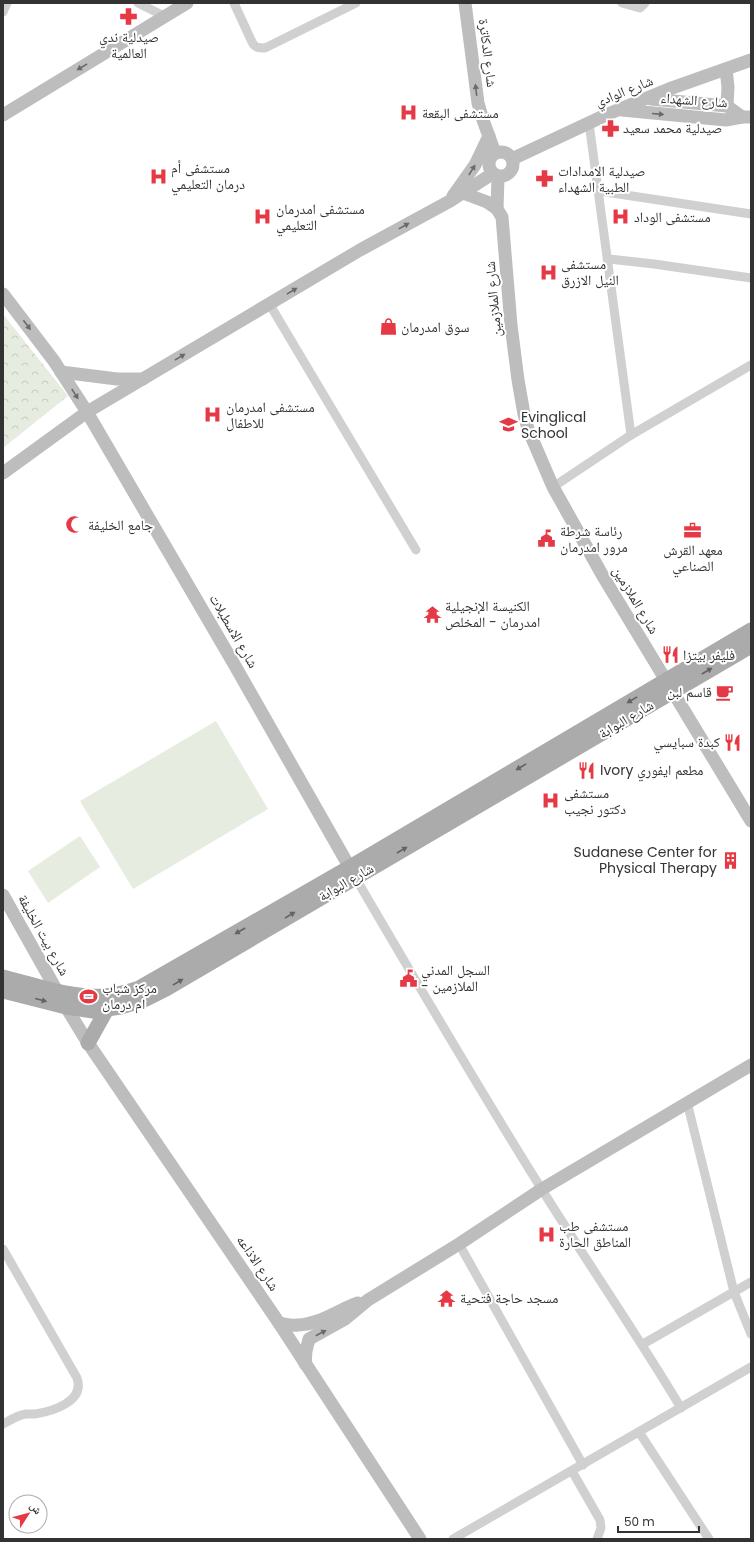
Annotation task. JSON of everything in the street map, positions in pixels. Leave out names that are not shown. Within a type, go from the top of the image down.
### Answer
[{"type":"main road","points":[[670,685],[751,630]]},
{"type":"main road","points":[[670,685],[751,646]]},
{"type":"main road","name":"شارع البوابة","points":[[3,977],[78,996],[120,994],[139,988],[520,783],[670,685]]},
{"type":"main road","name":"شارع البوابة","points":[[3,991],[66,1007],[93,1011],[121,1007],[146,999],[166,989],[353,872]]},
{"type":"main road","points":[[88,1043],[108,1009]]},
{"type":"street","points":[[3,12],[7,3]]},
{"type":"street","points":[[138,3],[164,16]]},
{"type":"street","points":[[3,115],[187,3]]},
{"type":"street","points":[[234,3],[254,46],[258,48],[265,48],[356,3]]},
{"type":"street","name":"شارع الدكاترة","points":[[465,3],[478,103],[495,153]]},
{"type":"street","points":[[622,3],[640,8],[645,3]]},
{"type":"street","name":"شارع الوادي","points":[[512,159],[619,110],[670,89],[751,60]]},
{"type":"street","points":[[726,70],[728,87],[727,106]]},
{"type":"street","name":"شارع الشهداء","points":[[649,98],[727,106],[747,117]]},
{"type":"street","name":"شارع الشهداء","points":[[619,110],[726,120],[747,117]]},
{"type":"street","points":[[589,123],[609,259],[632,435]]},
{"type":"street","points":[[450,201],[470,173],[489,136]]},
{"type":"street","points":[[3,473],[87,412],[270,305],[360,250],[463,193],[511,172],[513,166],[512,159],[508,154],[502,152],[495,153],[490,157],[488,163],[489,169],[499,176]]},
{"type":"street","name":"شارع الملازمين","points":[[499,176],[506,206],[500,213],[511,325],[524,414],[528,429],[553,487],[604,578],[751,821]]},
{"type":"street","points":[[599,191],[751,214]]},
{"type":"street","points":[[463,193],[487,202],[500,213]]},
{"type":"street","points":[[609,259],[751,278]]},
{"type":"street","name":"شارع الاسطبلات","points":[[3,294],[61,372],[87,412],[353,872]]},
{"type":"street","points":[[270,305],[416,550]]},
{"type":"street","points":[[553,487],[632,435],[751,365]]},
{"type":"street","points":[[61,372],[117,379],[144,378]]},
{"type":"street","points":[[353,872],[449,1036],[542,1189],[643,1344],[681,1408]]},
{"type":"street","name":"شارع بيت الخليفة","points":[[3,895],[66,1007]]},
{"type":"street","name":"شارع الاذاعه","points":[[66,1007],[88,1043],[279,1323],[420,1539]]},
{"type":"street","points":[[305,1364],[309,1339],[345,1319],[368,1300],[459,1244],[542,1189],[751,1065]]},
{"type":"street","points":[[687,1102],[734,1292],[751,1334]]},
{"type":"street","points":[[459,1244],[583,1465]]},
{"type":"street","points":[[3,1249],[73,1371],[79,1385],[78,1391],[73,1399],[64,1405],[35,1414],[25,1414],[3,1424]]},
{"type":"street","points":[[643,1344],[751,1282]]},
{"type":"street","points":[[279,1323],[297,1326],[309,1324],[319,1321],[352,1305],[368,1300]]},
{"type":"street","points":[[453,1539],[751,1367]]},
{"type":"street","points":[[639,1432],[709,1539]]},
{"type":"street","points":[[572,1471],[600,1520],[601,1528],[597,1539]]},
{"type":"green space","points":[[3,314],[68,396],[3,448]]},
{"type":"green space","points":[[216,721],[268,809],[133,889],[80,801]]},
{"type":"green space","points":[[80,836],[100,867],[48,903],[28,871]]},
{"type":"place","name":"صيدلية ندي العالمية","points":[[129,17]]},
{"type":"place","name":"مستشفى البقعة","points":[[409,113]]},
{"type":"place","name":"صيدلية محمد سعيد","points":[[610,128]]},
{"type":"place","name":"مستشفى أم درمان التعليمي","points":[[158,176]]},
{"type":"place","name":"صيدلية الامدادات الطبية الشهداء","points":[[545,179]]},
{"type":"place","name":"مستشفى امدرمان التعليمي","points":[[263,217]]},
{"type":"place","name":"مستشفى الوداد","points":[[621,217]]},
{"type":"place","name":"مستشفى النيل الازرق","points":[[548,272]]},
{"type":"place","name":"سوق امدرمان","points":[[388,327]]},
{"type":"place","name":"مستشفى امدرمان للاطفال","points":[[213,415]]},
{"type":"place","name":"Evinglical School","points":[[508,425]]},
{"type":"place","name":"جامع الخليفة","points":[[75,525]]},
{"type":"place","name":"معهد القرش الصناعي","points":[[693,530]]},
{"type":"place","name":"رئاسة شرطة مرور امدرمان","points":[[547,539]]},
{"type":"place","name":"الكنيسة الإنجيلية امدرمان - المخلص","points":[[432,614]]},
{"type":"place","name":"فليفر بيتزا","points":[[670,655]]},
{"type":"place","name":"قاسم لبن","points":[[725,692]]},
{"type":"place","name":"كبدة سبايسي","points":[[733,742]]},
{"type":"place","name":"Ivory مطعم ايفوري","points":[[587,770]]},
{"type":"place","name":"مستشفى دكتور نجيب","points":[[551,801]]},
{"type":"place","name":"Sudanese Center for Physical Therapy","points":[[730,860]]},
{"type":"place","name":"السجل المدني - الملازمين","points":[[408,978]]},
{"type":"place","name":"مركز شباب ام درمان","points":[[89,996]]},
{"type":"place","name":"مستشفى طب المناطق الحارة","points":[[546,1234]]},
{"type":"place","name":"مسجد حاجة فتحية","points":[[447,1298]]}]
